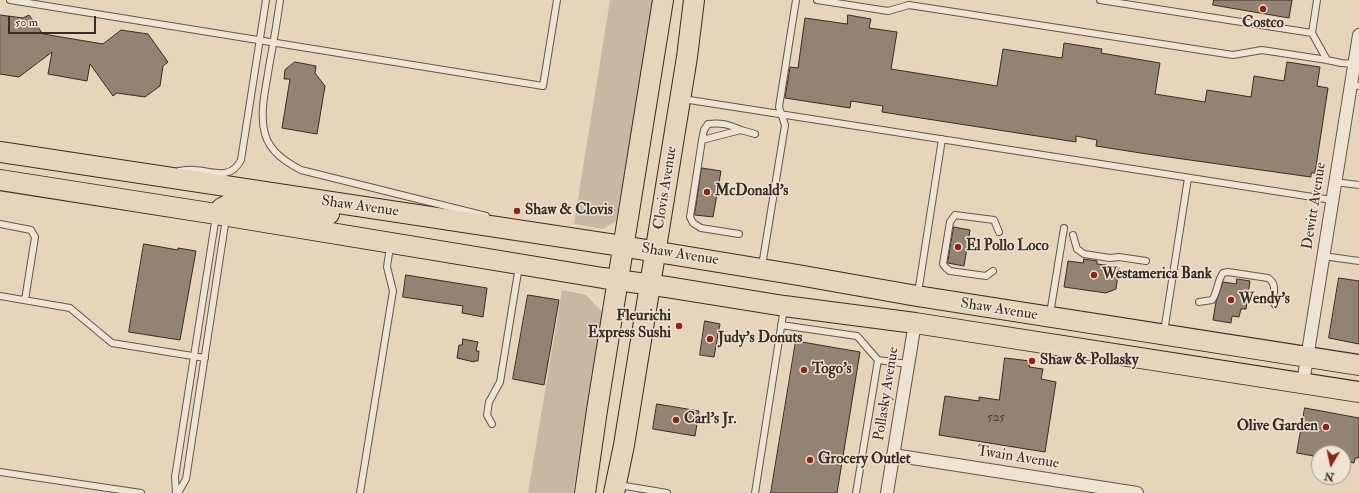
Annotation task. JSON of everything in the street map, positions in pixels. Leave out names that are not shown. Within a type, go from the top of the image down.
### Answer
[{"type":"main road","points":[[585,493],[663,0]]},
{"type":"main road","name":"Clovis Avenue","points":[[615,489],[624,444],[649,285],[688,57],[694,0]]},
{"type":"main road","name":"Shaw Avenue","points":[[0,152],[371,209],[580,239],[1050,318],[1359,365]]},
{"type":"main road","name":"Shaw Avenue","points":[[0,180],[649,285],[783,316],[915,323],[1359,392]]},
{"type":"main road","points":[[221,215],[222,208],[232,203],[322,215],[371,209]]},
{"type":"main road","points":[[783,316],[836,299],[905,308],[911,306],[917,296]]},
{"type":"main road","points":[[915,323],[918,314],[924,310],[1036,328],[1050,318]]},
{"type":"street","name":"Dewitt Avenue","points":[[1303,383],[1335,182],[1355,86],[1359,34]]},
{"type":"street","name":"Pollasky Avenue","points":[[887,493],[915,323]]},
{"type":"street","name":"Twain Avenue","points":[[894,455],[1137,493]]},
{"type":"lane","points":[[10,0],[543,86],[556,0]]},
{"type":"lane","points":[[142,174],[194,169],[222,174],[229,172],[238,166],[241,160],[266,0]]},
{"type":"lane","points":[[280,0],[262,116],[265,135],[281,158],[301,170],[496,218]]},
{"type":"lane","points":[[762,269],[785,125],[779,107],[796,0]]},
{"type":"lane","points":[[817,0],[888,11],[909,5],[1233,54],[1262,50],[1340,63],[1357,63]]},
{"type":"lane","points":[[1100,0],[1312,33]]},
{"type":"lane","points":[[1317,0],[1312,33],[1327,60]]},
{"type":"lane","points":[[681,98],[1332,200]]},
{"type":"lane","points":[[739,234],[701,228],[693,223],[690,217],[702,140],[704,130],[708,124],[728,124],[755,134]]},
{"type":"lane","points":[[702,140],[741,130]]},
{"type":"lane","points":[[917,296],[942,139]]},
{"type":"lane","points":[[1164,335],[1188,178]]},
{"type":"lane","points":[[1335,182],[1359,185]]},
{"type":"lane","points":[[177,493],[175,477],[193,356],[221,215]]},
{"type":"lane","points":[[177,493],[186,479],[205,358],[221,215]]},
{"type":"lane","points":[[993,271],[986,276],[950,271],[943,264],[950,222],[956,215],[994,220],[999,232]]},
{"type":"lane","points":[[511,222],[580,239]]},
{"type":"lane","points":[[0,224],[31,230],[35,237],[25,300]]},
{"type":"lane","points":[[1050,318],[1064,228]]},
{"type":"lane","points":[[1073,235],[1077,249],[1084,254],[1146,261]]},
{"type":"lane","points":[[360,493],[393,291],[387,267],[390,243]]},
{"type":"lane","points":[[1323,256],[1359,261]]},
{"type":"lane","points":[[492,424],[487,415],[489,402],[500,382],[519,264]]},
{"type":"lane","points":[[1199,302],[1212,300],[1216,295],[1219,278],[1222,273],[1228,272],[1268,278],[1275,286],[1273,299],[1275,305]]},
{"type":"lane","points":[[0,296],[70,308],[112,343],[205,358]]},
{"type":"lane","points":[[755,493],[783,316],[857,336],[878,360],[908,364]]},
{"type":"lane","points":[[856,493],[878,360]]},
{"type":"lane","points":[[0,472],[141,493]]},
{"type":"lane","points":[[615,489],[667,493]]},
{"type":"shaded area","points":[[610,0],[653,0],[616,221],[603,229],[574,224]]},
{"type":"shaded area","points":[[562,290],[586,295],[602,312],[573,493],[528,493]]},
{"type":"building","name":"Costco","points":[[1214,0],[1292,0],[1289,18],[1213,5]]},
{"type":"building","points":[[0,15],[23,18],[29,15],[43,34],[103,44],[121,30],[148,34],[168,62],[163,66],[160,86],[145,97],[117,93],[113,96],[90,64],[87,81],[48,74],[52,52],[19,77],[0,74]]},
{"type":"building","points":[[848,15],[871,19],[869,28],[897,32],[891,69],[997,86],[1003,49],[1062,58],[1064,43],[1102,49],[1101,53],[1160,63],[1155,94],[1205,102],[1207,90],[1251,97],[1254,76],[1284,81],[1287,62],[1320,67],[1317,86],[1328,88],[1315,173],[1311,173],[1311,177],[1147,154],[1096,146],[1097,140],[1076,136],[1076,142],[882,112],[883,106],[851,101],[850,108],[785,98],[790,67],[798,68],[805,18],[847,24]]},
{"type":"building","points":[[295,62],[316,66],[315,73],[325,86],[317,134],[282,128],[290,79],[284,79],[285,70]]},
{"type":"building","points":[[702,168],[721,171],[713,217],[695,215]]},
{"type":"building","points":[[954,227],[970,230],[964,266],[948,263]]},
{"type":"building","points":[[144,244],[178,250],[178,248],[196,251],[180,340],[129,332]]},
{"type":"building","points":[[1084,259],[1097,261],[1097,264],[1119,267],[1116,289],[1106,293],[1064,287],[1068,261],[1083,263]]},
{"type":"building","points":[[406,275],[487,288],[483,317],[462,313],[463,306],[403,297]]},
{"type":"building","points":[[1339,278],[1359,281],[1359,344],[1329,338]]},
{"type":"building","points":[[1237,279],[1250,281],[1246,309],[1241,309],[1239,317],[1232,316],[1231,323],[1213,320],[1216,302],[1223,282],[1236,284]]},
{"type":"building","points":[[528,295],[559,300],[544,385],[513,379]]},
{"type":"building","name":"Judy's Donuts","points":[[705,321],[720,324],[714,357],[700,355]]},
{"type":"building","points":[[463,339],[478,342],[476,351],[479,351],[478,361],[474,362],[457,358],[459,345],[462,345]]},
{"type":"building","points":[[796,341],[860,352],[837,493],[771,493]]},
{"type":"building","points":[[1005,358],[1030,361],[1029,367],[1043,369],[1041,379],[1056,382],[1045,452],[939,435],[945,396],[979,401],[979,397],[999,400]]},
{"type":"building","name":"Carl's Jr.","points":[[657,404],[699,411],[695,436],[653,429]]},
{"type":"building","points":[[1305,408],[1359,418],[1359,458],[1355,458],[1354,463],[1351,462],[1351,445],[1311,445],[1311,456],[1297,453]]},
{"type":"place","name":"Costco","points":[[1263,9]]},
{"type":"place","name":"McDonald's","points":[[707,192]]},
{"type":"place","name":"Shaw & Clovis","points":[[517,211]]},
{"type":"place","name":"El Pollo Loco","points":[[958,247]]},
{"type":"place","name":"Westamerica Bank","points":[[1094,275]]},
{"type":"place","name":"Wendy's","points":[[1231,300]]},
{"type":"place","name":"Fleurichi Express Sushi","points":[[679,326]]},
{"type":"place","name":"Judy's Donuts","points":[[710,339]]},
{"type":"place","name":"Shaw & Pollasky","points":[[1032,361]]},
{"type":"place","name":"Togo's","points":[[804,370]]},
{"type":"place","name":"Carl's Jr.","points":[[676,420]]},
{"type":"place","name":"Olive Garden","points":[[1326,427]]},
{"type":"place","name":"Grocery Outlet","points":[[810,460]]}]
